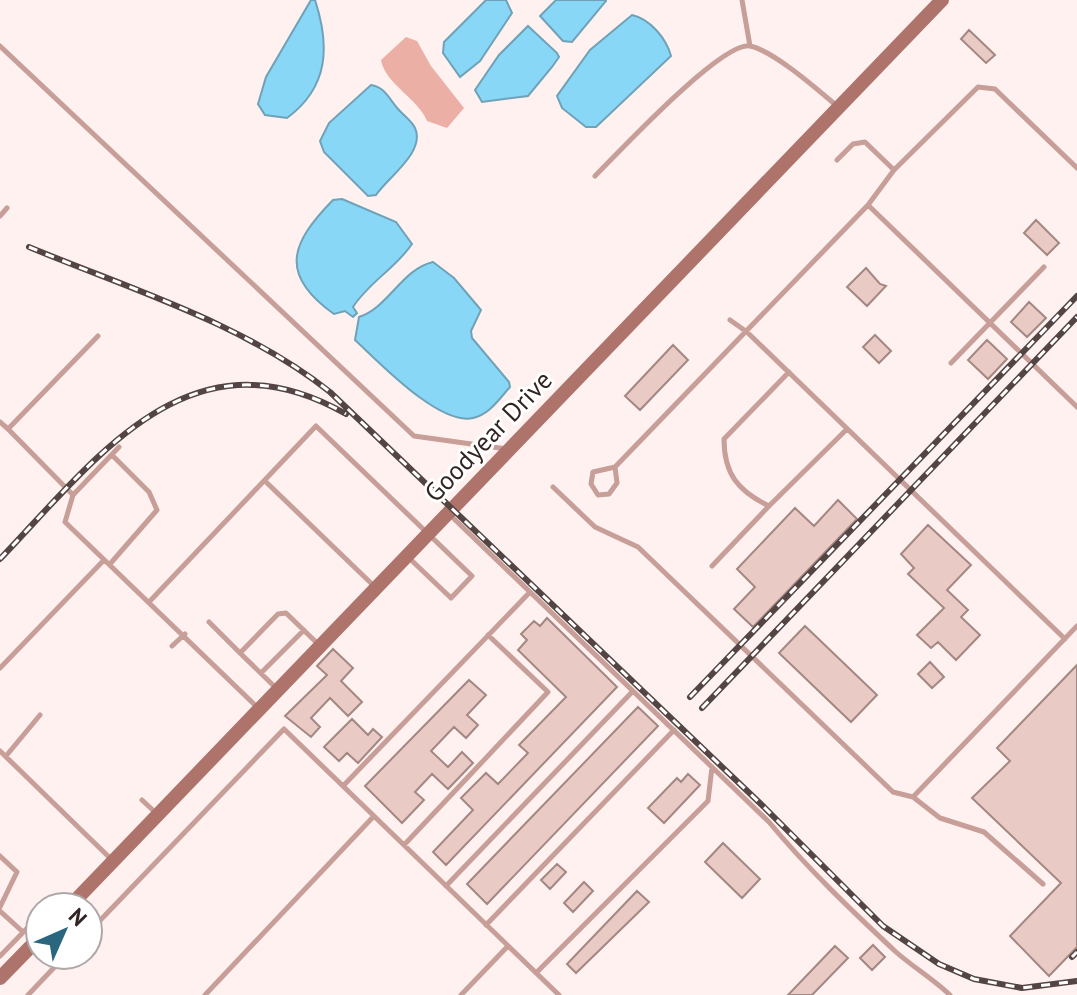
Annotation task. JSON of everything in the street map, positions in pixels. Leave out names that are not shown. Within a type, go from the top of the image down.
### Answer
[{"type":"street","name":"Goodyear Drive","points":[[85,891],[942,0]]},
{"type":"street","points":[[0,978],[24,953]]},
{"type":"lane","points":[[742,0],[750,46]]},
{"type":"lane","points":[[0,46],[414,436],[508,449]]},
{"type":"lane","points":[[595,176],[705,69],[738,47],[750,46],[802,77],[838,107]]},
{"type":"lane","points":[[615,467],[617,483],[609,494],[598,495],[591,484],[593,472],[615,467],[868,205],[894,170],[978,87],[995,89],[1077,168]]},
{"type":"lane","points":[[837,160],[853,144],[865,142],[894,170]]},
{"type":"lane","points":[[868,205],[1077,407]]},
{"type":"lane","points":[[0,216],[7,208]]},
{"type":"lane","points":[[951,363],[1044,267]]},
{"type":"lane","points":[[730,320],[747,332],[1065,639]]},
{"type":"lane","points":[[8,429],[98,336]]},
{"type":"lane","points":[[769,506],[745,494],[724,462],[724,439],[789,372]]},
{"type":"lane","points":[[0,422],[73,495]]},
{"type":"lane","points":[[150,601],[316,426],[472,576],[451,598],[407,556]]},
{"type":"lane","points":[[712,566],[847,428]]},
{"type":"lane","points":[[119,447],[73,495],[65,522],[259,708]]},
{"type":"lane","points":[[0,668],[152,519],[157,510],[149,492],[112,455]]},
{"type":"lane","points":[[265,481],[376,588]]},
{"type":"lane","points":[[553,487],[595,527],[638,547],[893,792],[913,797],[940,818],[984,832],[1043,884]]},
{"type":"lane","points":[[447,513],[712,767],[900,955],[926,972],[950,995]]},
{"type":"lane","points":[[343,786],[530,592]]},
{"type":"lane","points":[[240,653],[278,614],[286,613],[320,645]]},
{"type":"lane","points":[[209,622],[277,690]]},
{"type":"lane","points":[[913,797],[1077,626]]},
{"type":"lane","points":[[261,673],[304,630]]},
{"type":"lane","points":[[172,646],[185,634]]},
{"type":"lane","points":[[404,845],[548,692],[488,635]]},
{"type":"lane","points":[[446,886],[633,691]]},
{"type":"lane","points":[[6,756],[40,715]]},
{"type":"lane","points":[[104,916],[284,729],[559,995]]},
{"type":"lane","points":[[486,925],[674,730]]},
{"type":"lane","points":[[0,751],[114,861]]},
{"type":"lane","points":[[536,973],[708,801],[712,767]]},
{"type":"lane","points":[[142,800],[158,815]]},
{"type":"lane","points":[[205,995],[374,816]]},
{"type":"lane","points":[[0,856],[17,872],[0,909],[23,932],[0,956]]},
{"type":"lane","points":[[461,995],[508,946]]},
{"type":"lane","points":[[28,995],[51,971]]},
{"type":"shaded area","points":[[406,37],[417,41],[431,66],[464,108],[447,128],[427,121],[417,105],[384,69],[381,60]]},
{"type":"water","points":[[311,0],[315,0],[323,33],[324,49],[318,79],[301,106],[287,118],[265,115],[258,104],[266,77]]},
{"type":"water","points":[[486,0],[506,0],[512,13],[480,61],[460,77],[443,53],[444,42]]},
{"type":"water","points":[[556,0],[606,1],[572,42],[563,41],[540,16]]},
{"type":"water","points":[[632,15],[656,30],[671,56],[596,127],[586,127],[562,108],[557,96],[590,50]]},
{"type":"water","points":[[528,26],[559,57],[528,96],[482,102],[475,90],[499,55]]},
{"type":"water","points":[[371,85],[386,94],[413,125],[417,137],[404,164],[376,195],[368,196],[324,152],[320,141],[329,123]]},
{"type":"water","points":[[342,199],[396,222],[412,244],[359,298],[353,307],[357,313],[353,317],[345,311],[334,314],[304,285],[298,272],[300,244],[308,230],[333,200]]},
{"type":"water","points":[[433,262],[454,278],[481,310],[471,331],[472,338],[509,382],[510,387],[494,406],[473,418],[459,418],[427,402],[393,376],[355,340],[359,317],[378,306],[412,272]]},
{"type":"building","points":[[969,30],[995,55],[986,63],[961,39]]},
{"type":"building","points":[[1036,220],[1059,243],[1047,255],[1024,233]]},
{"type":"building","points":[[866,268],[880,284],[886,286],[867,306],[847,287]]},
{"type":"building","points":[[1029,302],[1046,318],[1027,337],[1011,322]]},
{"type":"building","points":[[875,335],[891,351],[879,363],[863,347]]},
{"type":"building","points":[[987,340],[1007,359],[988,379],[968,360]]},
{"type":"building","points":[[673,345],[688,360],[640,410],[625,396]]},
{"type":"building","points":[[838,500],[857,519],[753,627],[734,609],[755,587],[737,569],[795,508],[814,526]]},
{"type":"building","points":[[928,525],[971,565],[947,590],[968,610],[961,617],[980,635],[956,660],[938,642],[931,648],[917,635],[944,608],[908,574],[914,568],[901,554]]},
{"type":"building","points":[[547,618],[617,687],[446,865],[433,852],[473,810],[461,798],[486,773],[498,784],[528,753],[519,745],[566,697],[518,650],[527,640],[521,634],[534,621],[540,626]]},
{"type":"building","points":[[805,626],[877,695],[851,722],[779,653]]},
{"type":"building","points":[[333,649],[353,668],[341,681],[362,702],[348,716],[330,698],[311,718],[320,727],[311,737],[285,716],[327,675],[317,666]]},
{"type":"building","points":[[930,662],[944,677],[932,688],[918,674]]},
{"type":"building","points":[[1077,665],[1077,947],[1049,976],[1010,936],[1061,883],[972,798],[1010,761],[997,748]]},
{"type":"building","points":[[469,680],[486,695],[467,715],[478,725],[466,738],[454,727],[431,751],[448,767],[462,752],[473,763],[448,789],[432,774],[415,792],[424,800],[402,823],[365,786]]},
{"type":"building","points":[[638,707],[658,726],[487,904],[467,884]]},
{"type":"building","points":[[352,719],[368,735],[373,729],[382,737],[358,763],[347,753],[339,761],[324,747]]},
{"type":"building","points":[[688,774],[700,785],[664,823],[648,808],[677,778],[681,782]]},
{"type":"building","points":[[723,843],[760,879],[742,898],[705,862]]},
{"type":"building","points":[[557,864],[566,872],[550,889],[541,880]]},
{"type":"building","points":[[584,882],[593,891],[573,912],[564,903]]},
{"type":"building","points":[[637,891],[649,902],[576,973],[567,964]]},
{"type":"building","points":[[873,945],[885,957],[872,970],[860,958]]},
{"type":"building","points":[[835,946],[848,958],[812,995],[788,995]]},
{"type":"railway","points":[[29,247],[223,327],[260,346],[330,392],[764,807],[883,926],[939,964],[974,979],[1022,988],[1077,981]]},
{"type":"railway","points":[[690,697],[1077,296]]},
{"type":"railway","points":[[702,708],[1077,317]]},
{"type":"railway","points":[[0,559],[111,446],[150,416],[193,394],[240,385],[290,391],[346,414]]},
{"type":"railway","points":[[1072,957],[1077,952]]}]
